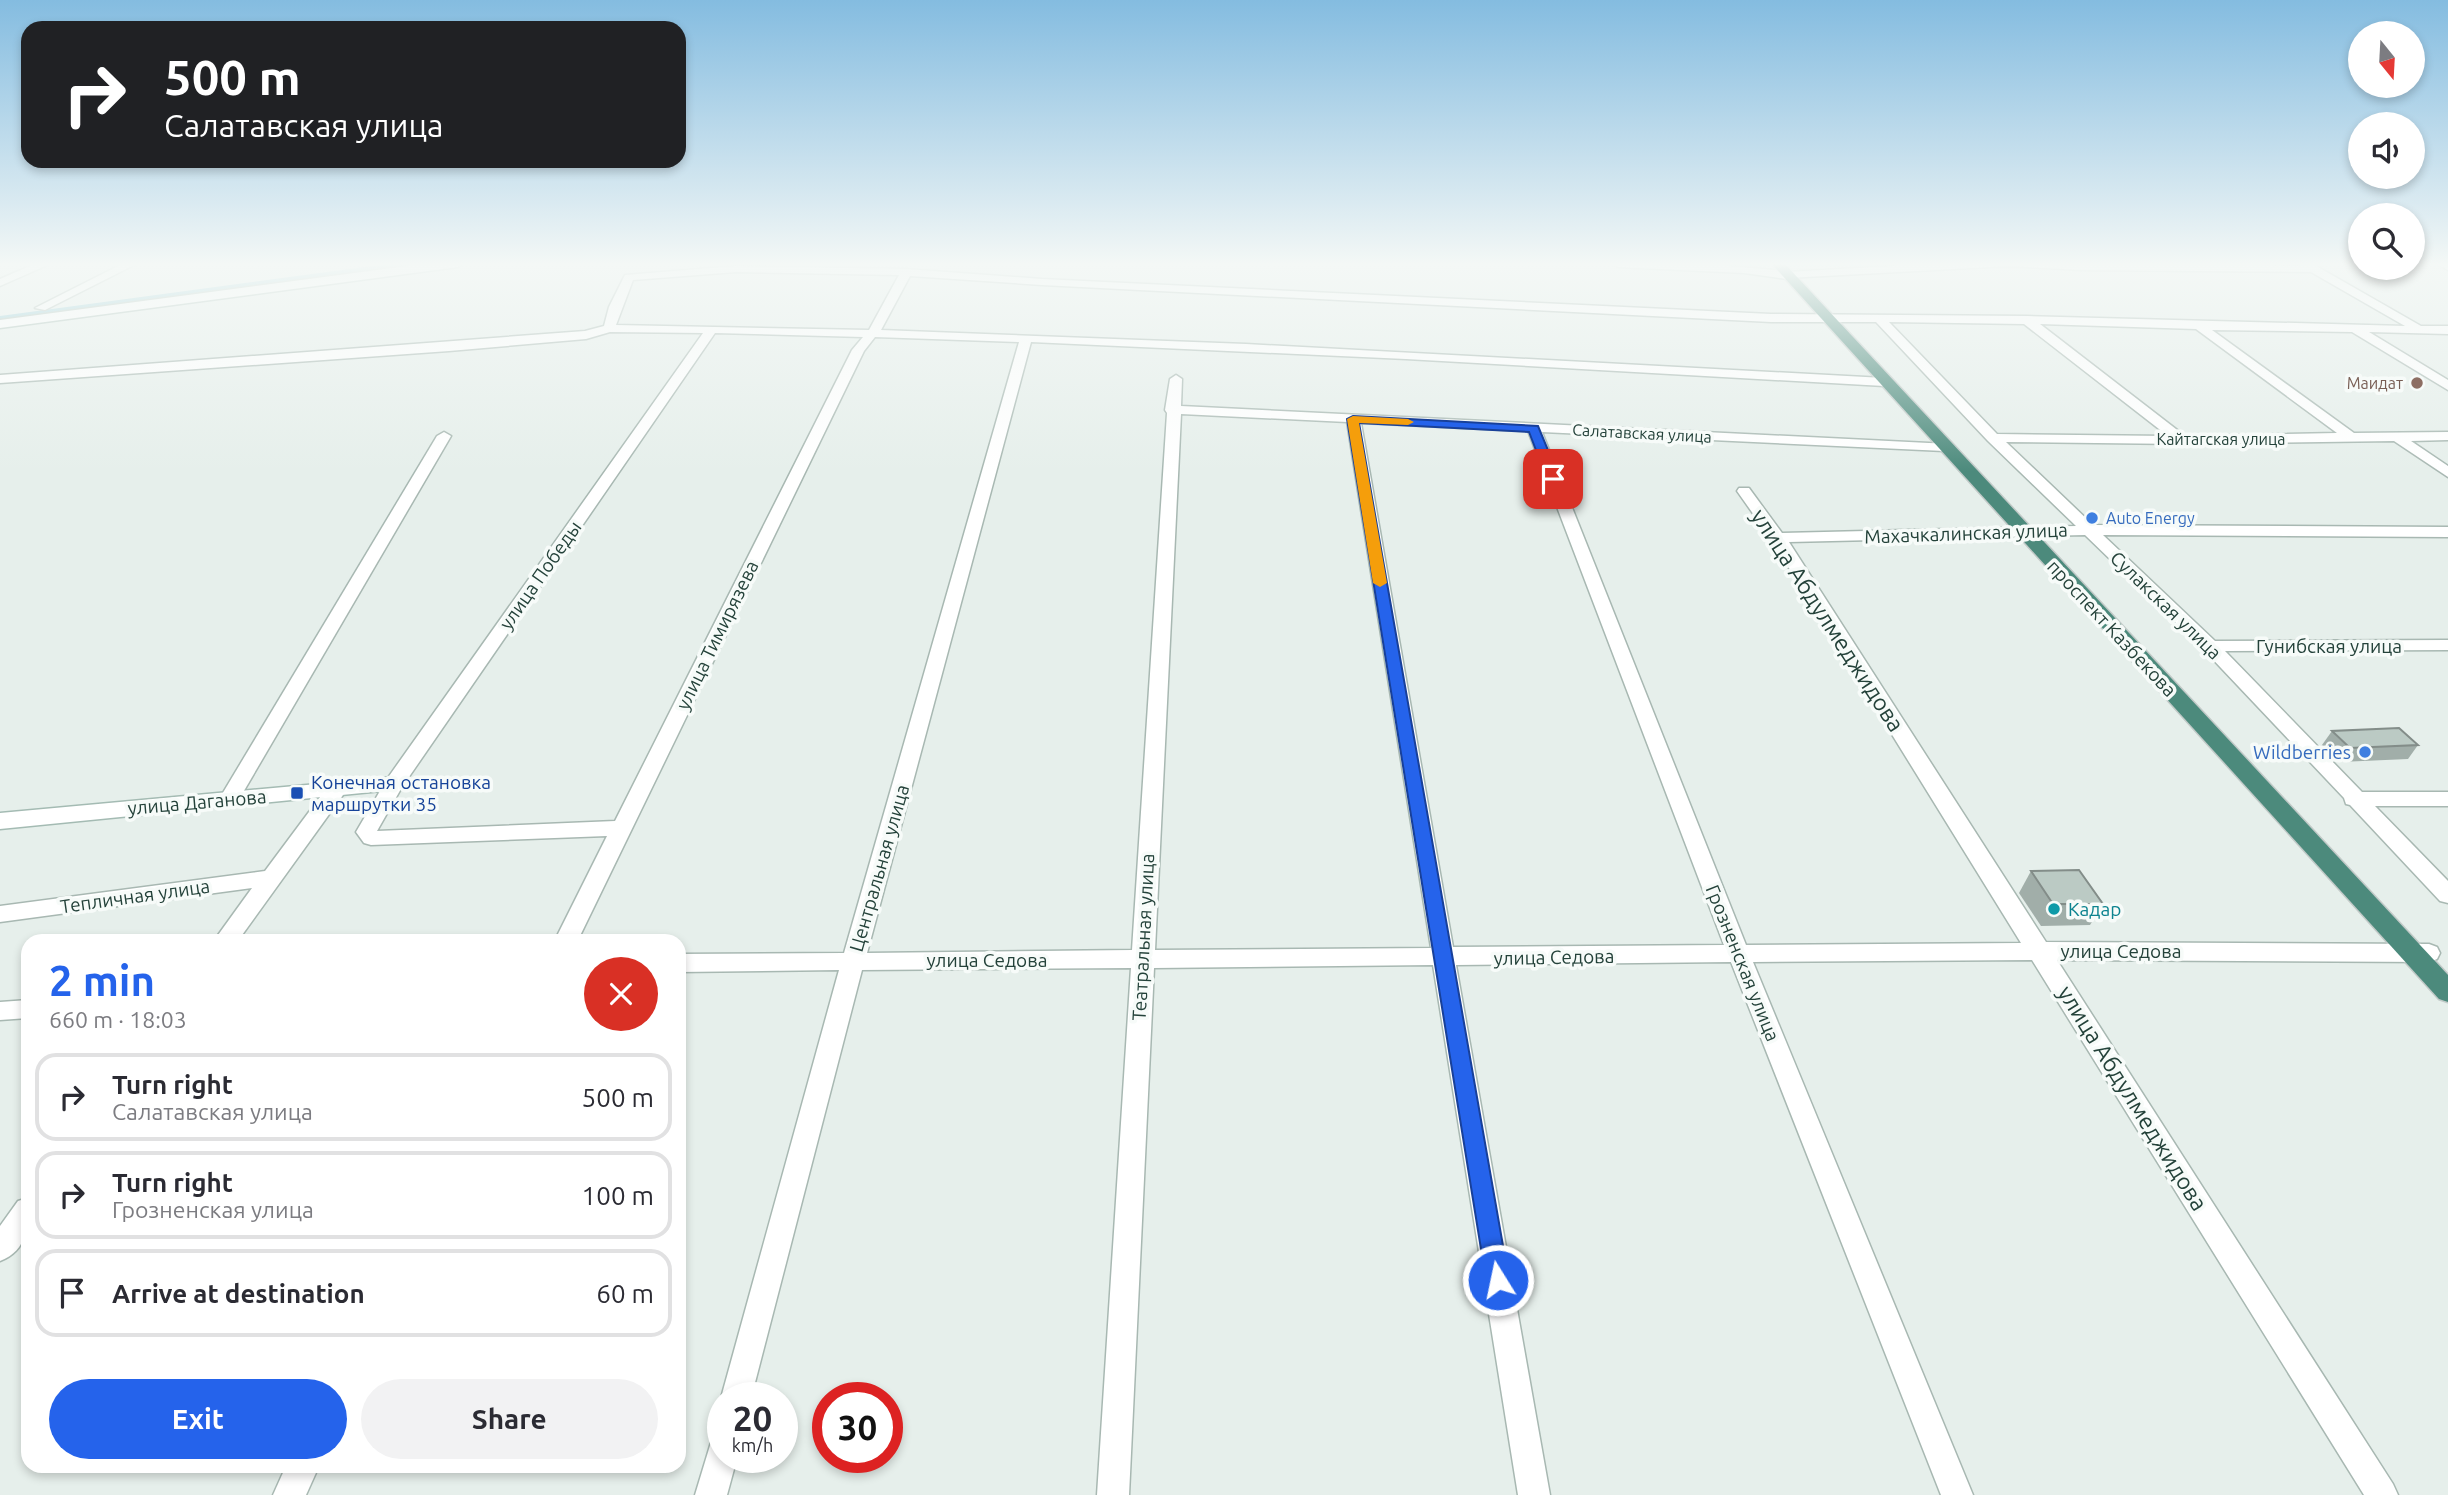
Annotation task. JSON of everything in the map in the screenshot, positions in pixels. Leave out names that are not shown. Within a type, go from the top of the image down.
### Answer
[{"type":"highway","name":"проспект Казбекова","points":[[1843,333],[1944,447],[2029,532]]},
{"type":"highway","name":"проспект Казбекова","points":[[1845,333],[2420,953],[2448,992]]},
{"type":"highway","name":"проспект Казбекова","points":[[2420,953],[2448,975]]},
{"type":"main road","name":"улица Даганова","points":[[0,823],[393,786]]},
{"type":"street","points":[[0,379],[449,347],[593,333]]},
{"type":"street","name":"улица Победы","points":[[621,828],[371,838],[366,832],[393,786],[709,333]]},
{"type":"street","name":"улица Тимирязева","points":[[569,934],[858,351],[873,333]]},
{"type":"street","points":[[908,333],[1446,357],[1884,382]]},
{"type":"street","name":"Сулакская улица","points":[[1892,333],[1993,438],[2210,646],[2353,799],[2448,895]]},
{"type":"street","points":[[2043,333],[2182,440]]},
{"type":"street","points":[[2208,333],[2352,438]]},
{"type":"street","points":[[2363,333],[2448,386]]},
{"type":"street","name":"Центральная улица","points":[[741,1382],[853,961],[1026,339]]},
{"type":"street","name":"Театральная улица","points":[[1113,1495],[1175,379]]},
{"type":"street","name":"Салатавская улица","points":[[1172,410],[1944,447]]},
{"type":"street","points":[[1353,419],[1534,1495]]},
{"type":"street","name":"Грозненская улица","points":[[1534,429],[1739,955],[1957,1495]]},
{"type":"street","points":[[229,800],[444,436]]},
{"type":"street","name":"Кайтагская улица","points":[[1993,438],[2182,440],[2448,436]]},
{"type":"street","points":[[2397,437],[2448,473]]},
{"type":"street","name":"улица Абдулмеджидова","points":[[1744,491],[1778,538],[2041,951],[2382,1495]]},
{"type":"street","name":"Махачкалинская улица","points":[[1778,538],[2087,530],[2448,532]]},
{"type":"street","name":"Гунибская улица","points":[[2210,646],[2448,645]]},
{"type":"street","points":[[230,934],[335,791]]},
{"type":"street","points":[[2353,799],[2448,799]]},
{"type":"street","name":"Тепличная улица","points":[[0,914],[269,878]]},
{"type":"street","name":"улица Седова","points":[[686,964],[2041,951],[2420,953]]},
{"type":"street","points":[[0,1012],[21,1010]]},
{"type":"street","points":[[0,1248],[21,1220]]},
{"type":"street","points":[[289,1495],[300,1473]]},
{"type":"street","points":[[711,1495],[717,1473]]},
{"type":"building","points":[[2399,728],[2418,745],[2350,748],[2332,731]]},
{"type":"building","points":[[2079,870],[2103,904],[2053,904],[2031,871]]},
{"type":"slow traffic","points":[[1380,583],[1353,419],[1408,422]]},
{"type":"place","name":"Маидат","points":[[2417,383]]},
{"type":"place","name":"Auto Energy","points":[[2092,518]]},
{"type":"place","name":"Wildberries","points":[[2365,752]]},
{"type":"place","name":"Конечная остановка маршрутки 35","points":[[297,793]]},
{"type":"place","name":"Кадар","points":[[2054,909]]},
{"type":"route","points":[[1498,1280],[1353,419],[1534,429],[1553,479]]}]
